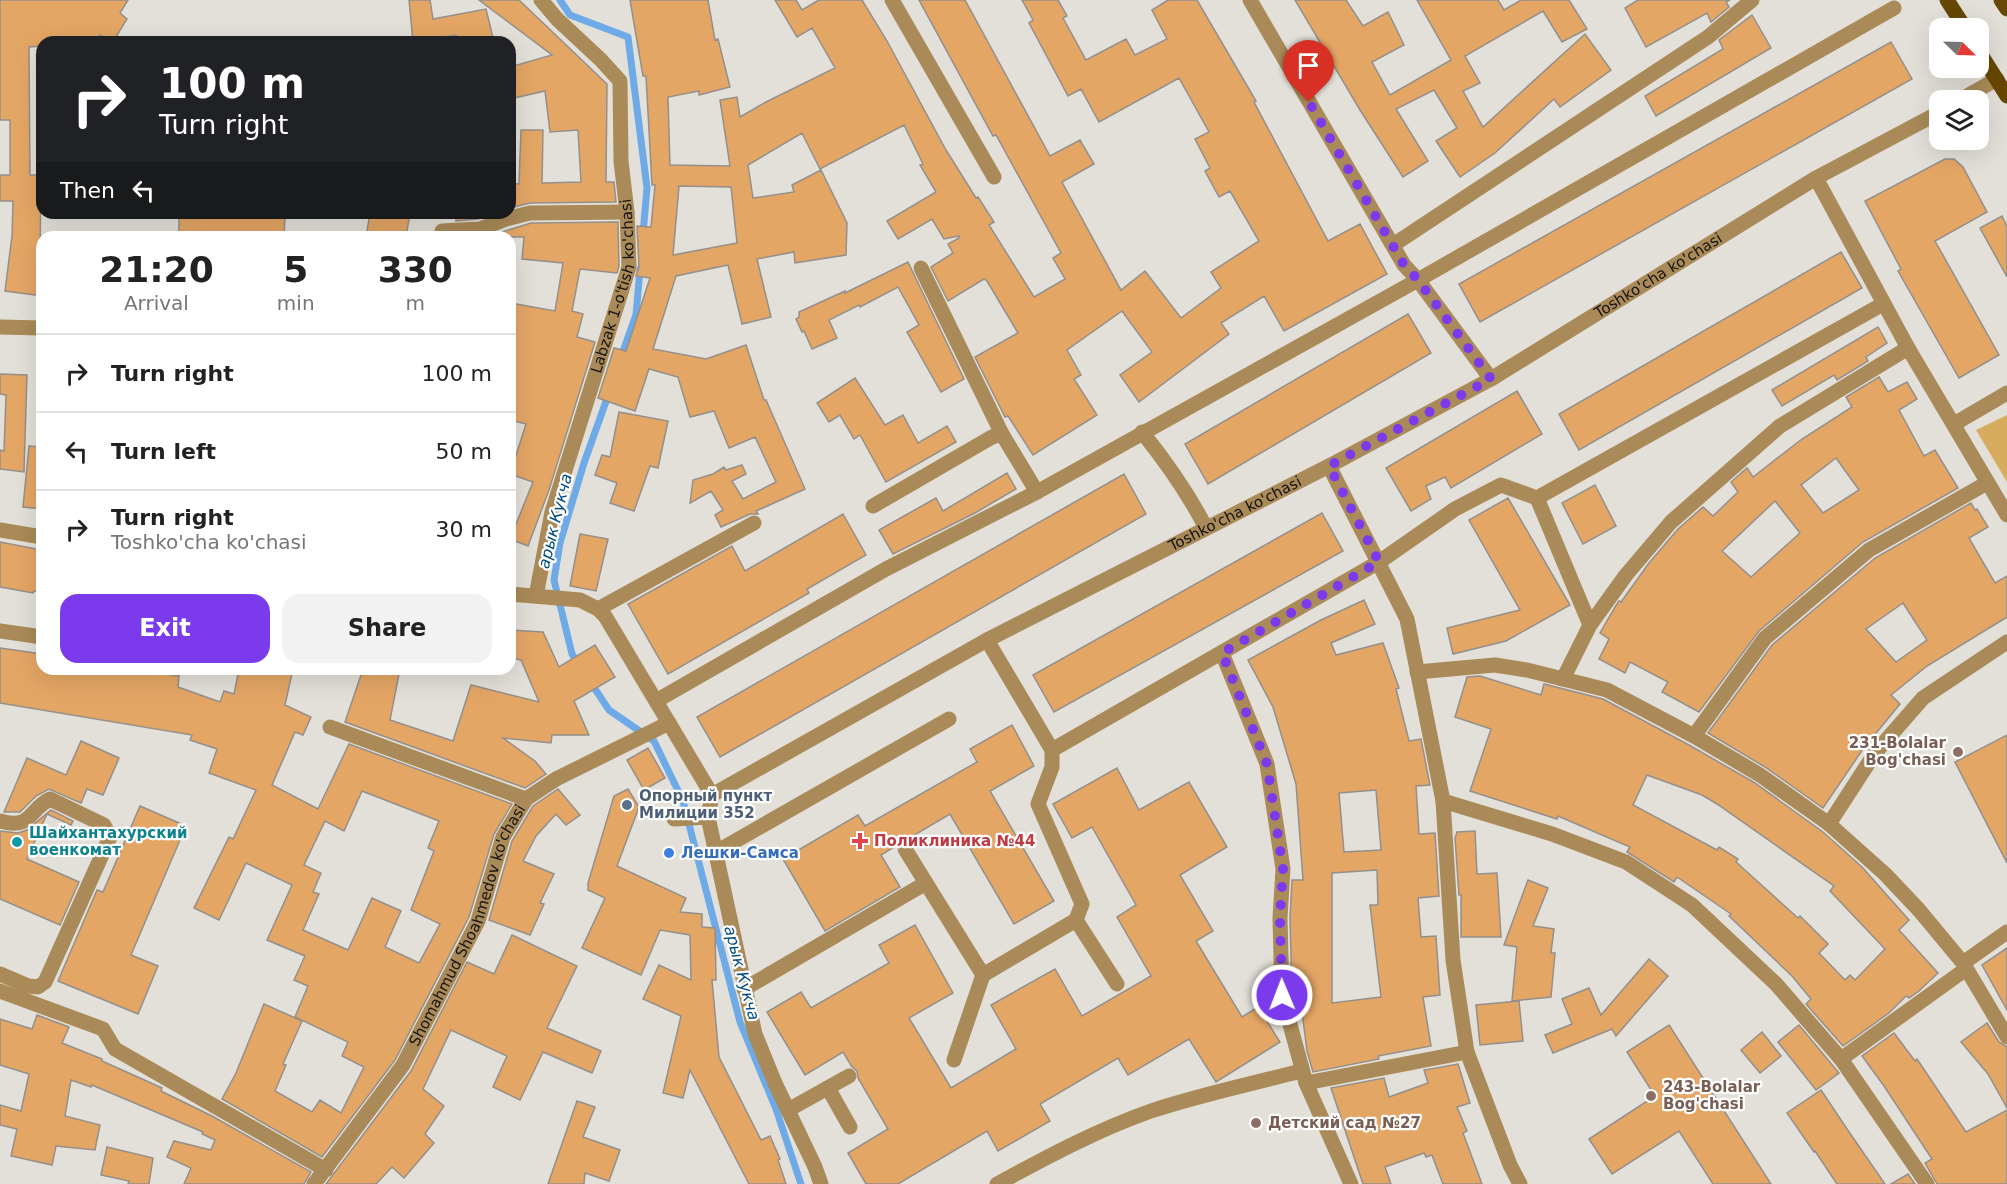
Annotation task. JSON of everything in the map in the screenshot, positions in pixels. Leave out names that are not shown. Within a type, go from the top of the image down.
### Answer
[{"type":"main road","points":[[1947,0],[1959,18]]},
{"type":"main road","points":[[2001,0],[2007,9]]},
{"type":"main road","points":[[1989,67],[2007,96]]},
{"type":"street","name":"Labzak 1-o'tish ko'chasi","points":[[536,596],[552,512],[629,267],[627,212],[621,161],[620,81],[557,19],[541,0]]},
{"type":"street","points":[[892,0],[994,177]]},
{"type":"street","points":[[1250,0],[1404,265],[1418,280],[1491,379]]},
{"type":"street","points":[[1393,245],[1708,37],[1752,0]]},
{"type":"street","points":[[656,701],[886,569],[1037,492],[1418,280],[1894,8]]},
{"type":"street","points":[[1978,90],[1997,79]]},
{"type":"street","name":"Toshko'cha ko'chasi","points":[[712,795],[987,640],[1329,466],[1491,379],[1816,178],[1929,118]]},
{"type":"street","points":[[1816,178],[1883,304],[2007,515]]},
{"type":"street","points":[[516,216],[530,213],[627,212]]},
{"type":"street","points":[[442,231],[480,229],[506,219]]},
{"type":"street","points":[[921,268],[1002,434],[1037,492]]},
{"type":"street","points":[[1537,498],[1883,304]]},
{"type":"street","points":[[0,327],[36,328]]},
{"type":"street","points":[[1563,679],[1590,625],[1626,575],[1671,522],[1780,426],[1908,348]]},
{"type":"street","points":[[1954,424],[2007,393]]},
{"type":"street","points":[[1143,432],[1167,462],[1206,528]]},
{"type":"street","points":[[873,506],[992,437],[1002,434]]},
{"type":"street","points":[[1329,466],[1407,619],[1443,801],[1453,960],[1467,1052],[1510,1165],[1520,1184]]},
{"type":"street","points":[[1694,736],[1765,638],[1869,550],[1987,483]]},
{"type":"street","points":[[1052,750],[1379,562],[1455,509],[1501,485],[1537,498],[1590,625]]},
{"type":"street","points":[[598,609],[754,523]]},
{"type":"street","points":[[0,530],[36,536]]},
{"type":"street","points":[[516,594],[580,600],[598,609],[611,624],[712,795],[708,817],[755,1034],[821,1184]]},
{"type":"street","points":[[0,631],[36,637]]},
{"type":"street","points":[[954,1060],[983,975],[1076,920],[1082,904],[1038,804],[1052,767],[1052,750],[987,640]]},
{"type":"street","points":[[1829,824],[1875,753],[1923,698],[2007,642]]},
{"type":"street","points":[[1222,653],[1267,764],[1283,869],[1280,918],[1282,995],[1304,1077],[1352,1184]]},
{"type":"street","points":[[1417,672],[1495,665],[1607,690],[1694,736],[1760,775],[1829,824],[1885,874],[1919,910],[1964,966],[2007,1037]]},
{"type":"street","points":[[716,852],[949,719]]},
{"type":"street","name":"Shomahmud Shoahmedov ko'chasi","points":[[314,1184],[403,1065],[478,921],[503,837],[526,800],[556,779],[669,723]]},
{"type":"street","points":[[330,728],[526,800]]},
{"type":"street","points":[[0,821],[13,824],[30,818],[43,803],[50,799],[104,825],[110,837],[45,982],[38,987],[28,986],[0,974]]},
{"type":"street","points":[[1443,801],[1552,834],[1626,862],[1692,905],[1776,984],[1840,1059],[1927,1184]]},
{"type":"street","points":[[674,819],[708,817]]},
{"type":"street","points":[[905,849],[983,975]]},
{"type":"street","points":[[744,989],[926,883]]},
{"type":"street","points":[[1076,920],[1117,984]]},
{"type":"street","points":[[1840,1059],[2007,932]]},
{"type":"street","points":[[0,991],[103,1029],[115,1049],[326,1170]]},
{"type":"street","points":[[997,1184],[1077,1142],[1143,1114],[1304,1077],[1467,1052]]},
{"type":"street","points":[[788,1110],[849,1076]]},
{"type":"street","points":[[828,1088],[850,1127]]},
{"type":"shaded area","points":[[2007,415],[2007,482],[1976,430]]},
{"type":"building","points":[[0,0],[128,0],[120,13],[127,19],[117,36],[36,36],[36,46],[29,47],[30,175],[36,175],[36,219],[40,219],[40,231],[36,231],[36,295],[5,291],[12,236],[13,201],[0,201],[0,175],[10,175],[10,120],[0,120]]},
{"type":"building","points":[[409,0],[430,0],[433,19],[486,9],[493,36],[456,35],[412,36]]},
{"type":"building","points":[[479,0],[519,0],[607,84],[606,182],[614,182],[616,202],[530,203],[516,206],[521,130],[543,130],[542,183],[581,182],[578,130],[550,132],[545,91],[516,98],[516,65],[552,55]]},
{"type":"building","points":[[630,0],[708,0],[715,40],[718,39],[730,87],[699,95],[699,91],[668,97],[670,165],[730,166],[720,100],[737,97],[740,117],[835,68],[812,28],[797,37],[775,0],[796,0],[802,10],[819,0],[862,0],[946,150],[994,222],[989,225],[1034,297],[1065,279],[1053,258],[1061,253],[996,135],[993,136],[919,0],[965,0],[1050,156],[1080,140],[1094,164],[1062,182],[1121,290],[1145,271],[1181,318],[1221,288],[1211,272],[1259,241],[1230,191],[1219,197],[1205,171],[1210,168],[1195,139],[1209,132],[1179,78],[1099,122],[1081,89],[1068,96],[1029,23],[1033,20],[1022,0],[1058,0],[1067,16],[1063,18],[1086,60],[1126,39],[1135,55],[1167,39],[1152,10],[1168,0],[1197,0],[1256,101],[1254,102],[1328,241],[1360,224],[1387,274],[1284,331],[1264,296],[1221,323],[1229,334],[1139,402],[1120,375],[1152,352],[1122,311],[1067,350],[1081,375],[1074,379],[1097,415],[1033,455],[1008,416],[1005,417],[975,357],[1018,333],[987,281],[984,279],[948,301],[931,267],[953,253],[948,244],[959,236],[944,239],[932,219],[898,239],[887,221],[936,192],[920,165],[923,164],[904,125],[820,169],[802,133],[748,165],[753,198],[794,192],[792,185],[821,170],[847,223],[846,255],[795,263],[794,252],[757,259],[771,317],[742,324],[728,265],[676,276],[653,349],[706,359],[746,345],[764,400],[766,400],[805,489],[756,511],[758,514],[750,514],[721,527],[715,515],[723,510],[711,491],[690,503],[693,480],[713,474],[724,467],[726,470],[742,465],[746,474],[732,481],[743,499],[776,482],[755,437],[729,448],[714,411],[690,417],[678,377],[649,369],[635,411],[598,398],[614,348],[626,351],[650,278],[636,276],[639,267],[637,226],[651,227],[655,185],[652,185],[646,76],[643,76]],"holes":[[[679,186],[731,187],[737,243],[673,255]]]},
{"type":"building","points":[[1295,0],[1346,0],[1363,26],[1388,12],[1404,45],[1372,62],[1390,95],[1451,60],[1417,0],[1498,0],[1504,10],[1521,0],[1569,0],[1587,29],[1562,42],[1543,11],[1465,56],[1480,83],[1463,91],[1483,127],[1585,34],[1611,70],[1560,107],[1554,99],[1495,153],[1460,177],[1436,141],[1457,128],[1434,90],[1396,109],[1428,161],[1403,177],[1360,110]]},
{"type":"building","points":[[1638,0],[1730,0],[1726,2],[1729,7],[1711,22],[1707,13],[1646,47],[1625,8]]},
{"type":"building","points":[[1752,15],[1771,48],[1656,116],[1645,96],[1723,49],[1719,40]]},
{"type":"building","points":[[1891,42],[1912,79],[1480,322],[1459,284]]},
{"type":"building","points":[[1945,159],[1954,159],[1963,167],[1987,212],[1935,241],[1999,355],[1959,378],[1898,271],[1901,269],[1865,201]]},
{"type":"building","points":[[2002,216],[2007,226],[2007,277],[1980,228]]},
{"type":"building","points":[[179,219],[285,219],[284,231],[179,231]]},
{"type":"building","points":[[369,219],[409,219],[407,231],[367,231]]},
{"type":"building","points":[[618,222],[619,266],[617,273],[580,269],[572,311],[583,314],[577,337],[595,342],[549,490],[528,546],[516,541],[516,524],[533,482],[516,476],[516,455],[526,424],[516,422],[516,304],[555,311],[563,263],[522,259],[524,237],[516,237],[516,231],[505,231],[531,223]]},
{"type":"building","points":[[1841,252],[1862,288],[1579,450],[1559,414]]},
{"type":"building","points":[[908,262],[964,379],[941,392],[907,332],[919,325],[898,287],[829,320],[837,338],[812,349],[796,319],[799,317],[799,312],[845,291],[845,293]]},
{"type":"building","points":[[1408,314],[1431,353],[1208,484],[1185,444]]},
{"type":"building","points":[[1878,327],[1887,343],[1866,357],[1868,361],[1837,380],[1834,375],[1782,406],[1772,390]]},
{"type":"building","points":[[0,374],[27,375],[24,472],[0,469],[0,450],[4,451],[6,395],[0,394]]},
{"type":"building","points":[[1879,377],[1888,392],[1907,382],[1917,399],[1899,410],[1924,456],[1935,450],[1958,488],[1863,542],[1759,631],[1699,712],[1662,692],[1668,682],[1630,662],[1625,673],[1599,659],[1609,639],[1600,633],[1615,607],[1678,529],[1703,507],[1713,516],[1738,492],[1731,482],[1747,468],[1753,477],[1802,439],[1852,407],[1846,397]],"holes":[[[1836,458],[1859,490],[1823,513],[1801,485]],[[1775,501],[1800,533],[1751,577],[1722,551]]]},
{"type":"building","points":[[855,378],[885,425],[903,415],[918,443],[947,426],[956,442],[886,482],[860,435],[854,439],[840,415],[829,422],[817,403]]},
{"type":"building","points":[[1517,391],[1542,434],[1451,488],[1445,477],[1426,486],[1431,499],[1411,511],[1386,468]]},
{"type":"building","points":[[619,412],[668,421],[658,468],[650,466],[634,511],[610,503],[617,483],[595,475],[602,455],[610,457]]},
{"type":"building","points":[[29,446],[36,447],[36,508],[23,507]]},
{"type":"building","points":[[1007,473],[1016,489],[975,513],[893,554],[879,530],[936,498],[943,511]]},
{"type":"building","points":[[1124,474],[1146,514],[720,757],[697,717]]},
{"type":"building","points":[[1595,485],[1616,526],[1583,544],[1562,503]]},
{"type":"building","points":[[1508,498],[1570,605],[1506,641],[1453,654],[1447,628],[1520,610],[1469,520]]},
{"type":"building","points":[[1971,503],[1988,527],[1969,538],[1995,583],[2007,576],[2007,617],[1927,666],[1891,695],[1900,704],[1863,749],[1823,808],[1765,767],[1708,733],[1772,645],[1875,558]],"holes":[[[1903,603],[1927,640],[1896,662],[1866,629]]]},
{"type":"building","points":[[1322,513],[1343,551],[1054,712],[1033,675]]},
{"type":"building","points":[[843,514],[866,555],[807,589],[809,593],[668,674],[628,604],[732,546],[745,571]]},
{"type":"building","points":[[580,534],[608,539],[596,591],[570,586]]},
{"type":"building","points":[[0,542],[36,549],[36,592],[33,593],[0,587]]},
{"type":"building","points":[[1364,600],[1375,624],[1331,643],[1336,655],[1383,643],[1399,688],[1396,689],[1409,741],[1421,739],[1430,785],[1416,786],[1419,834],[1435,833],[1439,896],[1418,898],[1421,937],[1436,936],[1440,995],[1423,997],[1431,1046],[1313,1072],[1307,1051],[1300,996],[1292,996],[1290,918],[1292,880],[1303,880],[1296,784],[1273,707],[1248,660],[1321,620]],"holes":[[[1376,790],[1381,850],[1344,852],[1339,793]],[[1377,870],[1378,905],[1370,905],[1381,997],[1332,1003],[1332,873]]]},
{"type":"building","points":[[516,630],[543,632],[559,667],[595,645],[615,677],[574,701],[589,735],[552,735],[551,743],[503,738],[535,761],[546,774],[525,788],[345,722],[361,675],[399,675],[390,720],[453,741],[471,685],[539,702],[521,660],[516,659]]},
{"type":"building","points":[[0,648],[36,653],[36,675],[173,675],[179,676],[178,687],[220,702],[224,691],[234,694],[238,675],[292,675],[285,705],[311,717],[303,735],[295,732],[272,785],[318,809],[349,744],[512,804],[494,834],[469,917],[395,1060],[322,1157],[222,1099],[236,1073],[264,1004],[302,1021],[283,1064],[286,1065],[275,1091],[312,1112],[320,1100],[341,1113],[364,1067],[342,1056],[348,1042],[295,1017],[308,986],[294,980],[305,956],[267,940],[292,885],[246,863],[219,920],[194,908],[229,837],[233,839],[256,790],[209,773],[217,749],[190,740],[192,735],[0,703]],"holes":[[[362,791],[439,821],[428,848],[434,851],[411,910],[440,924],[419,963],[385,947],[401,911],[372,898],[348,950],[303,930],[319,894],[313,892],[321,873],[304,865],[325,821],[344,831]]]},
{"type":"building","points":[[1480,676],[1541,695],[1544,684],[1603,699],[1755,783],[1823,832],[1862,867],[1909,920],[1899,930],[1938,973],[1919,991],[1909,998],[1906,996],[1889,1013],[1843,1046],[1806,1004],[1811,999],[1792,976],[1729,916],[1731,914],[1677,877],[1674,882],[1627,852],[1630,847],[1558,816],[1557,819],[1470,791],[1491,729],[1455,717],[1467,677]],"holes":[[[1647,775],[1702,795],[1834,886],[1830,891],[1885,949],[1855,980],[1850,975],[1845,980],[1819,953],[1828,944],[1800,916],[1798,918],[1736,862],[1738,859],[1719,847],[1717,850],[1633,805]]]},
{"type":"building","name":"Поликлиника №44","points":[[1012,725],[1034,766],[990,791],[1054,901],[1014,924],[950,814],[906,840],[900,840],[896,846],[881,855],[900,887],[825,931],[783,859],[858,815],[865,826],[977,762],[970,749]]},
{"type":"building","points":[[2007,735],[2007,863],[1955,762]]},
{"type":"building","points":[[81,741],[119,758],[103,795],[87,789],[81,803],[49,789],[36,796],[20,812],[4,812],[27,758],[66,775]]},
{"type":"building","points":[[648,748],[665,778],[644,790],[627,760]]},
{"type":"building","points":[[1117,768],[1139,810],[1189,782],[1227,847],[1180,875],[1213,931],[1196,941],[1242,1017],[1258,1007],[1280,1042],[1216,1082],[1189,1039],[1128,1075],[1118,1058],[1040,1104],[1050,1121],[998,1151],[987,1131],[898,1184],[866,1184],[848,1153],[888,1129],[858,1078],[857,1071],[843,1052],[805,1075],[767,1012],[801,992],[811,1008],[889,963],[879,945],[915,925],[953,993],[909,1018],[951,1088],[1016,1049],[991,1005],[1055,969],[1082,1016],[1151,976],[1117,917],[1136,905],[1092,827],[1072,838],[1053,804]]},
{"type":"building","points":[[558,789],[580,815],[566,825],[556,814],[536,836],[523,861],[554,874],[540,903],[544,904],[530,935],[489,920],[512,841],[533,806]]},
{"type":"building","points":[[628,789],[639,807],[617,866],[686,898],[680,912],[702,914],[702,927],[715,928],[716,980],[712,980],[719,1057],[761,1140],[770,1136],[780,1159],[778,1160],[786,1184],[749,1184],[690,1070],[683,1098],[663,1093],[681,1016],[643,999],[659,965],[691,980],[690,935],[660,930],[641,975],[582,948],[605,898],[588,890],[588,883],[614,796]]},
{"type":"building","points":[[140,806],[186,826],[131,955],[158,966],[138,1014],[58,981],[97,890],[103,892]]},
{"type":"building","points":[[51,810],[73,821],[71,825],[47,814],[27,859],[79,882],[60,925],[0,899],[0,831],[18,833],[27,830]]},
{"type":"building","points":[[1475,831],[1477,874],[1497,873],[1501,937],[1461,937],[1461,895],[1459,895],[1455,838],[1457,832]]},
{"type":"building","points":[[1528,880],[1548,888],[1533,926],[1554,929],[1551,953],[1555,953],[1551,997],[1512,1001],[1517,947],[1504,945]]},
{"type":"building","points":[[512,935],[577,966],[547,1028],[601,1051],[592,1073],[543,1052],[520,1100],[493,1087],[507,1056],[451,1030],[423,1089],[444,1106],[425,1134],[434,1143],[404,1178],[392,1167],[376,1184],[326,1184],[411,1071],[467,962],[494,974]]},
{"type":"building","points":[[2007,948],[2007,1010],[1982,965]]},
{"type":"building","points":[[1649,959],[1668,976],[1616,1036],[1612,1029],[1553,1053],[1545,1035],[1572,1024],[1562,999],[1589,988],[1601,1015]]},
{"type":"building","points":[[1519,1001],[1523,1041],[1480,1045],[1476,1005]]},
{"type":"building","points":[[37,1015],[69,1027],[62,1043],[102,1059],[102,1061],[162,1088],[161,1091],[212,1116],[311,1172],[304,1184],[184,1184],[191,1168],[167,1157],[174,1141],[211,1150],[215,1140],[202,1134],[203,1132],[92,1085],[91,1087],[71,1080],[65,1116],[100,1125],[95,1150],[56,1146],[52,1165],[11,1156],[17,1129],[0,1125],[0,1105],[21,1111],[29,1074],[0,1065],[0,1019],[32,1029]]},
{"type":"building","points":[[1987,1023],[1999,1042],[2007,1047],[2007,1108],[1988,1074],[1961,1042]]},
{"type":"building","points":[[1669,1025],[1771,1184],[1713,1184],[1679,1131],[1612,1174],[1589,1139],[1655,1096],[1627,1052]]},
{"type":"building","points":[[1799,1025],[1839,1073],[1816,1090],[1778,1042]]},
{"type":"building","points":[[1762,1032],[1781,1056],[1760,1073],[1741,1050]]},
{"type":"building","points":[[1894,1033],[1915,1061],[1917,1059],[1966,1132],[2007,1110],[2007,1184],[1937,1184],[1925,1163],[1932,1159],[1862,1056]]},
{"type":"building","points":[[1458,1064],[1470,1103],[1457,1107],[1467,1131],[1463,1133],[1482,1184],[1443,1184],[1432,1155],[1426,1157],[1424,1153],[1385,1167],[1391,1184],[1363,1184],[1331,1088],[1384,1078],[1389,1097],[1428,1083],[1424,1070]]},
{"type":"building","points":[[1821,1090],[1885,1184],[1837,1184],[1787,1113]]},
{"type":"building","points":[[577,1101],[595,1107],[583,1137],[620,1150],[609,1181],[585,1173],[584,1184],[548,1184]]},
{"type":"building","points":[[107,1147],[153,1158],[149,1184],[128,1184],[129,1181],[101,1175]]},
{"type":"building","points":[[1908,1174],[1915,1184],[1891,1184]]},
{"type":"waterway","name":"арык Кукча","points":[[560,0],[570,15],[628,37],[647,188],[643,234]]},
{"type":"waterway","name":"арык Кукча","points":[[621,357],[636,315],[640,269]]},
{"type":"waterway","name":"арык Кукча","points":[[578,663],[572,654],[554,580],[560,543],[584,463],[609,393]]},
{"type":"waterway","name":"арык Кукча","points":[[591,683],[609,710],[654,741],[683,801],[740,1022],[776,1109],[801,1184]]},
{"type":"place","name":"231-Bolalar Bog'chasi","points":[[1958,752]]},
{"type":"place","name":"Опорный пункт Милиции 352","points":[[627,805]]},
{"type":"place","name":"Поликлиника №44","points":[[860,841]]},
{"type":"place","name":"Шайхантахурский военкомат","points":[[17,842]]},
{"type":"place","name":"Лешки-Самса","points":[[669,853]]},
{"type":"place","name":"243-Bolalar Bog'chasi","points":[[1651,1096]]},
{"type":"place","name":"Детский сад №27","points":[[1256,1123]]},
{"type":"route","points":[[1282,995],[1280,918],[1283,869],[1267,764],[1222,653],[1379,562],[1329,466],[1491,379],[1418,280],[1404,265],[1309,102]]}]
